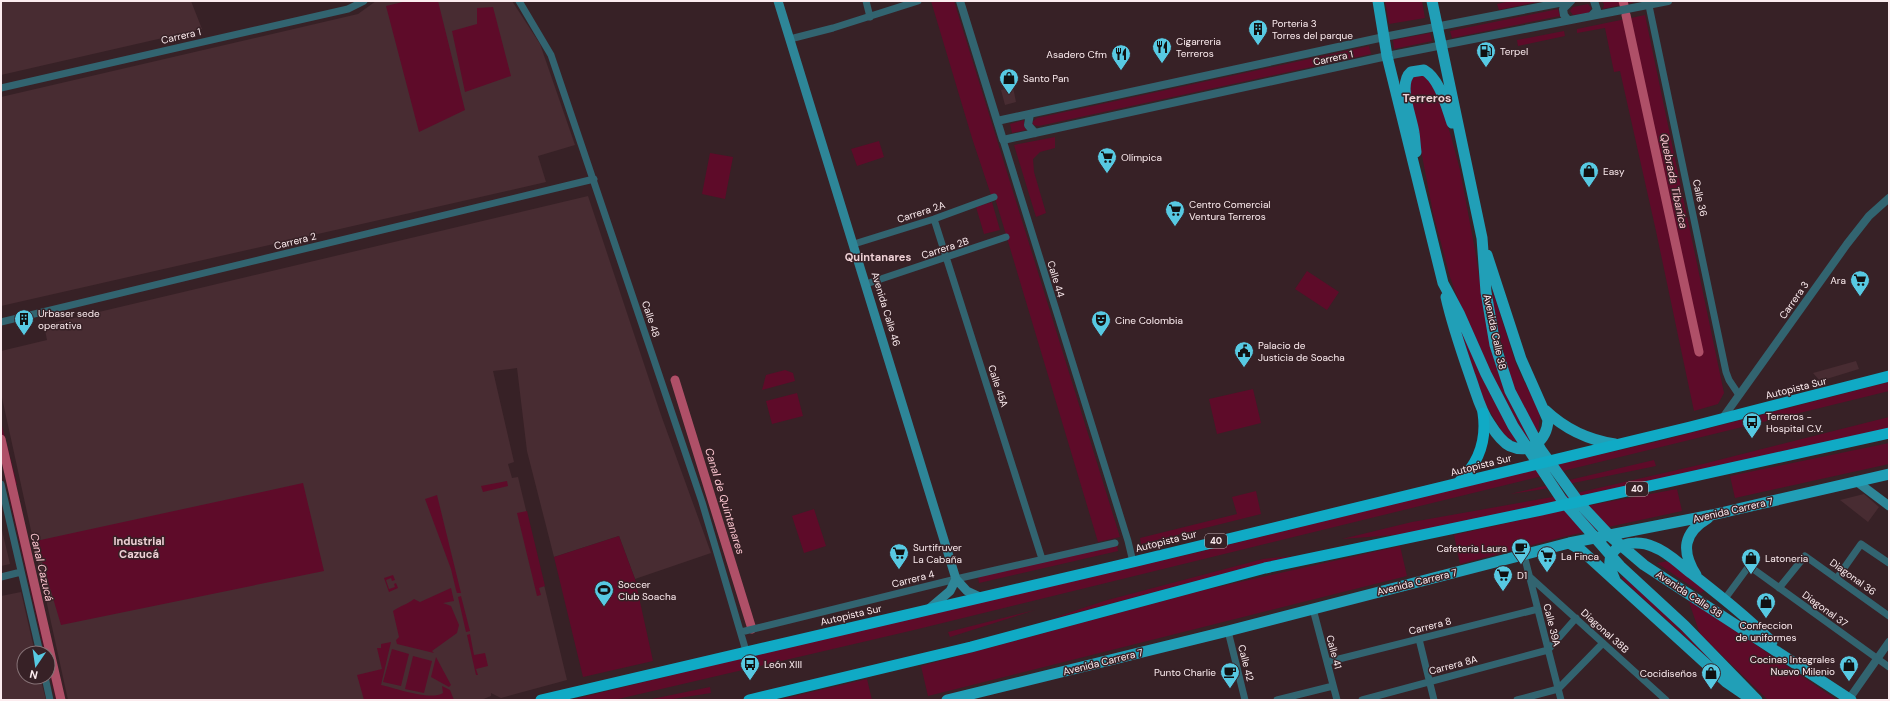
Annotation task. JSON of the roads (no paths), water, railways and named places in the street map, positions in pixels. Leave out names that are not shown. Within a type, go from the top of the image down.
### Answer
[{"type":"highway","name":"Autopista Sur","points":[[541,700],[1133,562],[1722,419],[1889,376]]},
{"type":"highway","points":[[1458,483],[1472,467],[1482,447],[1484,424],[1483,413]]},
{"type":"highway","name":"40","points":[[749,700],[971,647],[1265,568],[1549,509],[1889,433]]},
{"type":"main road","name":"Avenida Calle 46","points":[[778,1],[956,579]]},
{"type":"main road","name":"Avenida Calle 38","points":[[1378,1],[1387,56],[1442,283],[1462,319],[1486,374],[1513,426],[1528,451],[1566,506],[1620,566],[1685,626],[1757,700]]},
{"type":"main road","name":"Avenida Calle 38","points":[[1432,1],[1436,28],[1482,238],[1488,305],[1502,371],[1529,431],[1553,469],[1580,504],[1610,536],[1644,565],[1850,699]]},
{"type":"main road","points":[[1419,190],[1414,132],[1405,87],[1406,79],[1411,72],[1424,70],[1432,76],[1463,149]]},
{"type":"main road","points":[[1442,283],[1452,320],[1483,413],[1504,442],[1516,448],[1527,448],[1539,442],[1546,433],[1548,420],[1521,359],[1482,238]]},
{"type":"main road","points":[[1543,408],[1559,422],[1583,436],[1615,444]]},
{"type":"main road","name":"Avenida Carrera 7","points":[[948,700],[1228,631],[1569,543],[1712,515],[1889,474]]},
{"type":"main road","points":[[1856,481],[1889,506]]},
{"type":"main road","points":[[1700,581],[1687,558],[1687,542],[1696,526],[1712,515]]},
{"type":"main road","points":[[1569,543],[1581,550],[1615,580],[1726,682],[1752,700]]},
{"type":"main road","points":[[1615,580],[1609,562],[1611,554],[1617,548],[1625,545],[1644,543],[1665,553],[1760,629],[1790,659]]},
{"type":"main road","points":[[928,610],[948,594],[956,579],[967,591],[980,597]]},
{"type":"street","name":"Carrera 1","points":[[1,88],[348,9],[364,1]]},
{"type":"street","name":"Calle 48","points":[[519,1],[551,55],[702,502],[746,651]]},
{"type":"street","points":[[866,1],[870,17]]},
{"type":"street","points":[[790,39],[870,17],[918,1]]},
{"type":"street","name":"Calle 44","points":[[960,1],[1128,541],[1133,562]]},
{"type":"street","name":"Carrera 1","points":[[997,121],[1384,37],[1570,1]]},
{"type":"street","points":[[1568,20],[1564,15],[1563,9],[1570,1]]},
{"type":"street","points":[[1590,16],[1597,10],[1594,1]]},
{"type":"street","name":"Carrera 1","points":[[1003,140],[1387,56],[1649,3],[1668,1]]},
{"type":"street","name":"Calle 36","points":[[1649,3],[1726,372],[1729,380],[1739,395]]},
{"type":"street","points":[[1030,114],[1028,125],[1035,133]]},
{"type":"street","name":"Carrera 2","points":[[1,322],[594,179]]},
{"type":"street","name":"Carrera 2A","points":[[854,244],[934,219],[994,197]]},
{"type":"street","name":"Carrera 3","points":[[1722,419],[1847,244],[1869,216],[1889,198]]},
{"type":"street","name":"Calle 45A","points":[[934,219],[1042,558]]},
{"type":"street","name":"Carrera 2B","points":[[866,284],[1006,237]]},
{"type":"street","points":[[1,484],[38,645]]},
{"type":"street","name":"Carrera 4","points":[[740,632],[1042,558],[1116,543]]},
{"type":"street","points":[[1837,578],[1862,544],[1889,563]]},
{"type":"street","name":"Calle 39A","points":[[1524,555],[1561,700]]},
{"type":"street","name":"Diagonal 36","points":[[1779,588],[1805,556],[1889,616]]},
{"type":"street","name":"Diagonal 37","points":[[1724,600],[1749,566],[1889,668]]},
{"type":"street","points":[[1,576],[21,572]]},
{"type":"street","name":"Diagonal 38B","points":[[1530,577],[1662,699]]},
{"type":"street","name":"Calle 41","points":[[1313,609],[1337,700]]},
{"type":"street","name":"Carrera 8","points":[[1327,662],[1538,609]]},
{"type":"street","points":[[1548,650],[1576,618]]},
{"type":"street","name":"Calle 42","points":[[1228,631],[1245,700]]},
{"type":"street","points":[[1419,639],[1434,700]]},
{"type":"street","points":[[1850,699],[1889,642]]},
{"type":"street","points":[[1517,700],[1558,690],[1603,643]]},
{"type":"street","name":"Carrera 8A","points":[[1362,700],[1548,650]]},
{"type":"street","points":[[47,685],[50,700]]},
{"type":"street","points":[[1277,700],[1333,686]]},
{"type":"street","points":[[1308,692],[1310,700]]},
{"type":"waterway","name":"Quebrada Tibaníca","points":[[1623,1],[1624,5]]},
{"type":"waterway","name":"Quebrada Tibaníca","points":[[1626,15],[1699,352]]},
{"type":"waterway","name":"Canal de Quintanares","points":[[675,380],[752,629]]},
{"type":"waterway","name":"Canal Cazucá","points":[[1,439],[61,700]]},
{"type":"place","name":"Porteria 3 Torres del parque","points":[[1258,46]]},
{"type":"place","name":"Cigarreria Terreros","points":[[1162,64]]},
{"type":"place","name":"Terpel","points":[[1486,68]]},
{"type":"place","name":"Asadero Cfm","points":[[1121,71]]},
{"type":"place","name":"Santo Pan","points":[[1009,95]]},
{"type":"place","name":"Olímpica","points":[[1107,174]]},
{"type":"place","name":"Easy","points":[[1589,188]]},
{"type":"place","name":"Centro Comercial Ventura Terreros","points":[[1175,227]]},
{"type":"place","name":"Ara","points":[[1860,297]]},
{"type":"place","name":"Urbaser sede operativa","points":[[24,336]]},
{"type":"place","name":"Cine Colombia","points":[[1101,337]]},
{"type":"place","name":"Palacio de Justicia de Soacha","points":[[1244,368]]},
{"type":"place","name":"Terreros - Hospital C.V.","points":[[1752,439]]},
{"type":"place","name":"Cafeteria Laura","points":[[1521,565]]},
{"type":"place","name":"Surtifruver La Cabaña","points":[[899,570]]},
{"type":"place","name":"La Finca","points":[[1547,573]]},
{"type":"place","name":"Latoneria","points":[[1751,575]]},
{"type":"place","name":"D1","points":[[1503,592]]},
{"type":"place","name":"Soccer Club Soacha","points":[[604,607]]},
{"type":"place","name":"Confeccion de uniformes","points":[[1766,619]]},
{"type":"place","name":"León XIII","points":[[750,681]]},
{"type":"place","name":"Cocinas Integrales Nuevo Milenio","points":[[1849,682]]},
{"type":"place","name":"Punto Charlie","points":[[1230,689]]},
{"type":"place","name":"Cocidiseños","points":[[1711,690]]},
{"type":"district","name":"Terreros","points":[[1427,98]]},
{"type":"district","name":"Quintanares","points":[[878,257]]},
{"type":"district","name":"Industrial Cazucá","points":[[139,547]]}]
